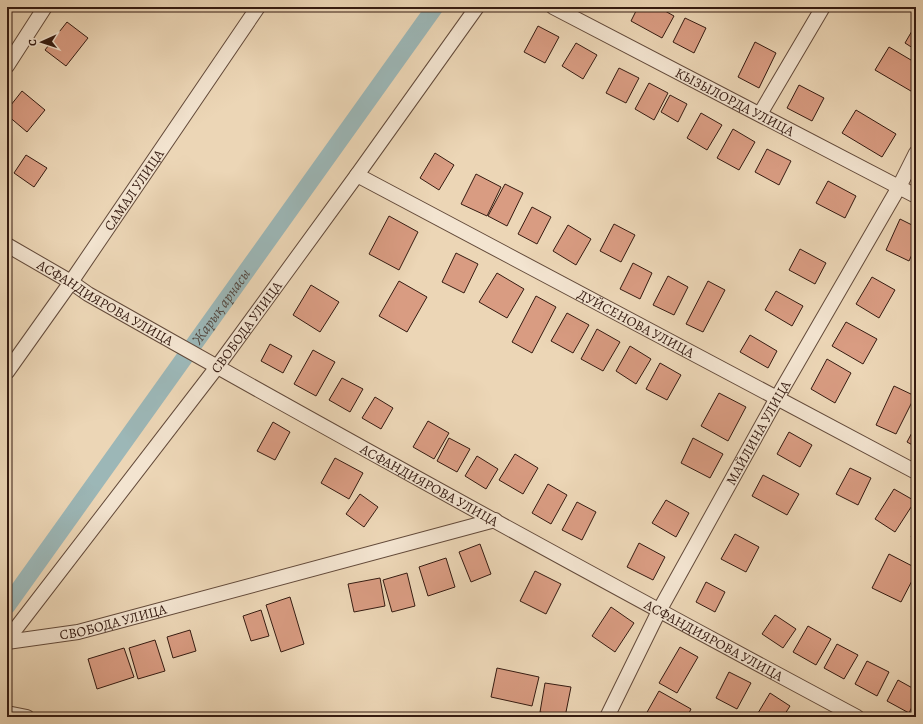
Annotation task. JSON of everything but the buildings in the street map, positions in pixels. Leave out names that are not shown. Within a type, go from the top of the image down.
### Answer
[{"type":"street","points":[[7,66],[45,7]]},
{"type":"street","name":"САМАЛ УЛИЦА","points":[[7,372],[71,282],[258,7]]},
{"type":"street","name":"СВОБОДА УЛИЦА","points":[[7,641],[217,367],[477,7]]},
{"type":"street","name":"КЫЗЫЛОРДА УЛИЦА","points":[[553,7],[916,196]]},
{"type":"street","points":[[760,114],[823,7]]},
{"type":"street","name":"МАЙЛИНА УЛИЦА","points":[[607,717],[659,611],[777,398],[899,187],[916,153]]},
{"type":"street","name":"ДУЙСЕНОВА УЛИЦА","points":[[357,175],[916,472]]},
{"type":"street","name":"АСФАНДИЯРОВА УЛИЦА","points":[[7,245],[71,282],[88,294],[198,357],[659,611],[857,717]]},
{"type":"street","name":"СВОБОДА УЛИЦА","points":[[7,641],[78,632],[495,520]]},
{"type":"street","points":[[7,713],[27,717]]},
{"type":"waterway","name":"Жарық арнасы","points":[[7,606],[435,7]]}]
